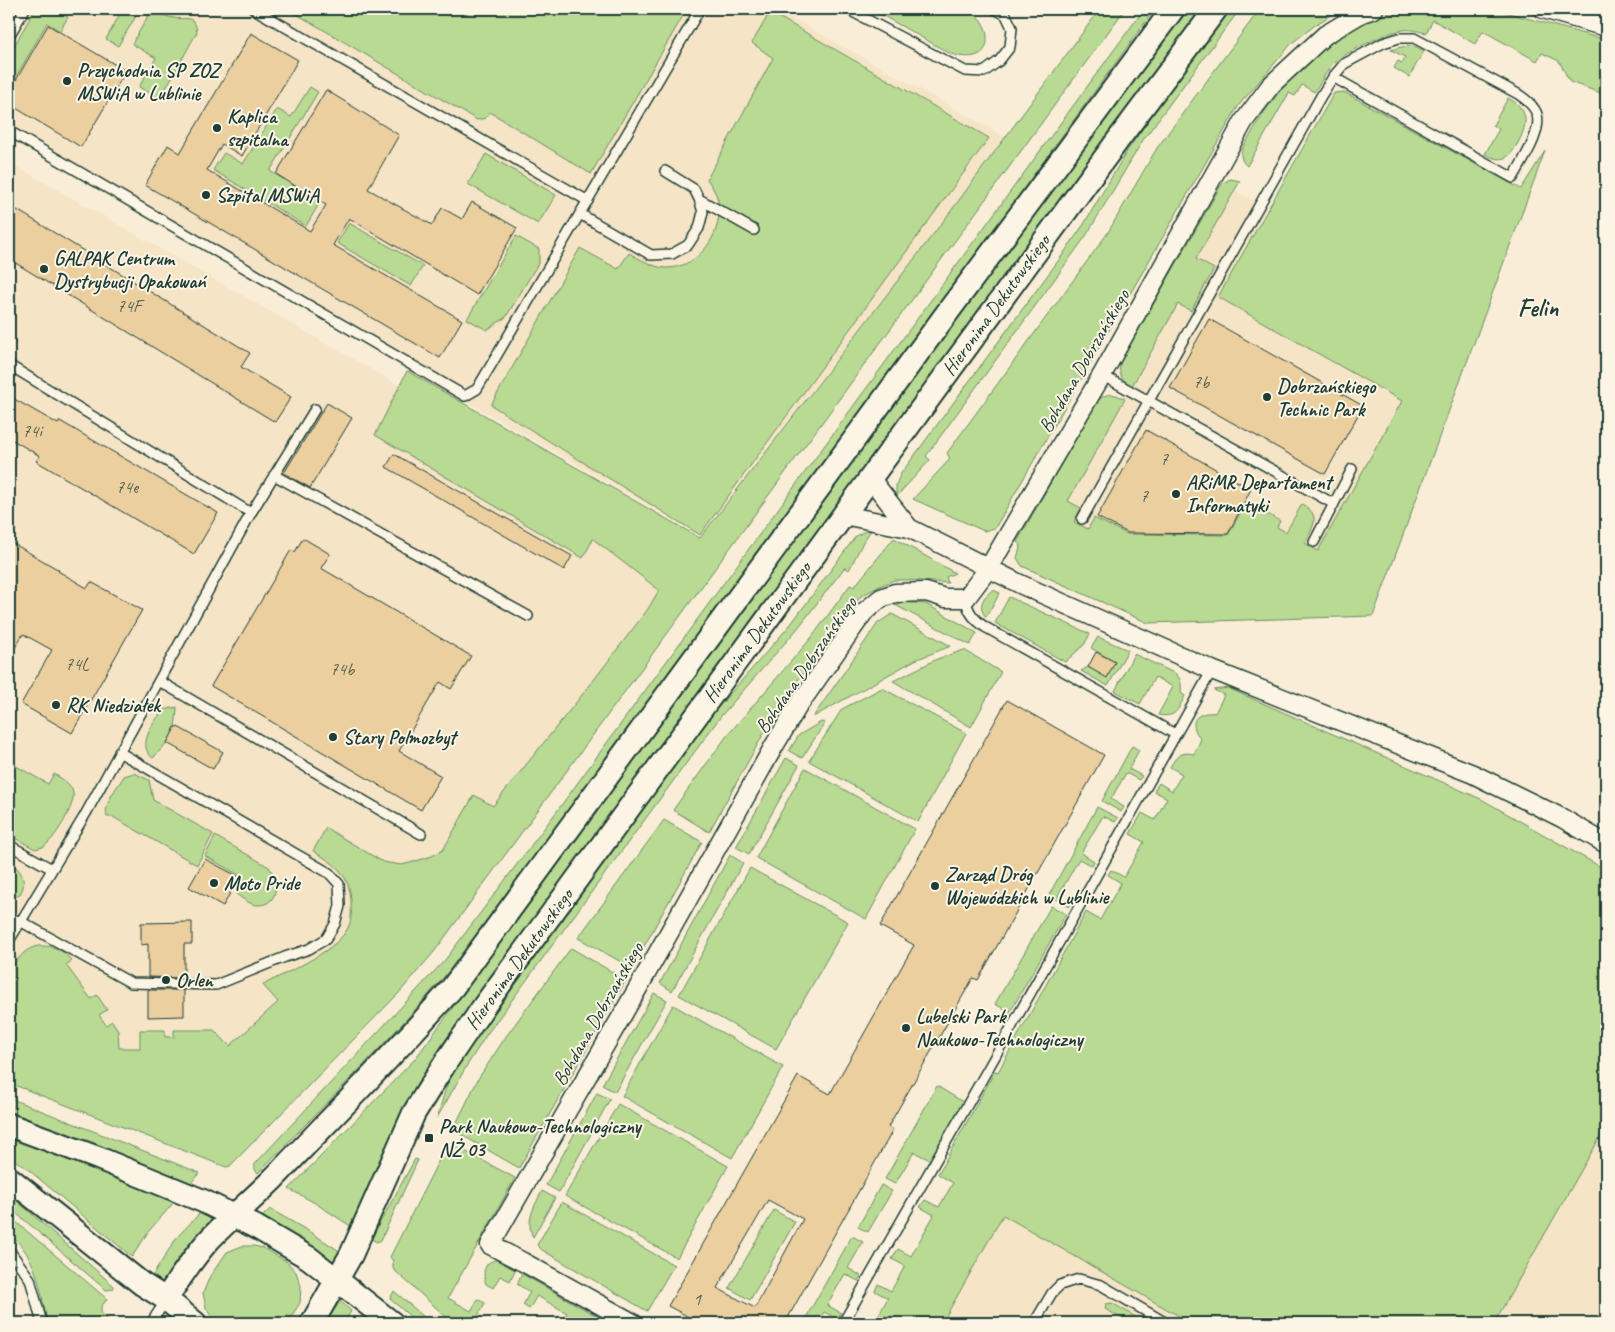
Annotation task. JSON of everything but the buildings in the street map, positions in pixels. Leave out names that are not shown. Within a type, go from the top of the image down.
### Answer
[{"type":"street","name":"Hieronima Dekutowskiego","points":[[166,1300],[184,1271],[207,1242],[266,1186],[410,1036],[453,987],[953,305],[1173,9]]},
{"type":"street","name":"Hieronima Dekutowskiego","points":[[312,1323],[338,1280],[357,1243],[414,1114],[444,1065],[490,998],[1216,9]]},
{"type":"street","name":"Bohdana Dobrzańskiego","points":[[633,1323],[490,1245],[642,981],[774,746],[798,706],[864,612],[881,598],[895,593],[926,592],[945,598],[966,598],[988,568],[1102,375],[1244,121],[1271,85],[1325,35],[1374,9]]},
{"type":"street","points":[[1543,9],[1606,27]]},
{"type":"street","points":[[870,478],[909,528]]},
{"type":"street","points":[[843,516],[909,528],[988,568],[1212,670],[1473,774],[1562,818],[1606,844]]},
{"type":"street","points":[[9,1125],[98,1158],[202,1201],[233,1216],[309,1258],[392,1323]]},
{"type":"street","points":[[9,1178],[142,1284],[195,1323]]},
{"type":"lane","points":[[9,36],[25,9]]},
{"type":"lane","points":[[254,9],[588,201]]},
{"type":"lane","points":[[9,131],[465,396],[477,389],[700,9]]},
{"type":"lane","points":[[847,9],[965,70],[984,72],[999,62],[1010,47],[1012,28],[1006,15],[995,9]]},
{"type":"lane","points":[[1082,520],[1333,77],[1344,64],[1383,43],[1399,38],[1414,38],[1518,94],[1529,102],[1536,110],[1538,117],[1537,129],[1513,178],[1333,77]]},
{"type":"lane","points":[[580,214],[651,254],[672,254],[688,246],[699,228],[703,212],[694,189],[665,171]]},
{"type":"lane","points":[[699,199],[754,230]]},
{"type":"lane","points":[[9,365],[251,513]]},
{"type":"lane","points":[[1102,375],[1334,504]]},
{"type":"lane","points":[[9,941],[85,815],[251,513],[315,409]]},
{"type":"lane","points":[[1314,542],[1352,470]]},
{"type":"lane","points":[[274,475],[528,616]]},
{"type":"lane","points":[[966,598],[967,606],[971,613],[985,627],[1092,689],[1175,734]]},
{"type":"lane","points":[[843,1323],[989,1068],[1212,670]]},
{"type":"lane","points":[[159,681],[421,834]]},
{"type":"lane","points":[[9,918],[20,921],[131,983],[216,985],[309,949],[326,939],[335,924],[340,906],[339,884],[330,873],[119,752]]},
{"type":"lane","points":[[9,846],[52,869]]},
{"type":"lane","points":[[9,1250],[30,1279],[42,1323]]},
{"type":"lane","points":[[1034,1323],[1052,1293],[1060,1285],[1079,1279],[1101,1285],[1166,1323]]},
{"type":"lane","points":[[151,1323],[166,1300]]},
{"type":"shaded area","points":[[9,9],[776,9],[1007,138],[700,535],[9,139]]},
{"type":"shaded area","points":[[9,162],[688,551],[620,664],[278,1075],[9,1059]]},
{"type":"shaded area","points":[[1234,190],[1468,313],[1315,618],[1148,623],[1027,568]]},
{"type":"shaded area","points":[[1606,1126],[1606,1323],[1494,1323]]},
{"type":"shaded area","points":[[1003,1215],[1191,1323],[942,1323]]},
{"type":"green space","points":[[35,9],[53,9],[68,17],[60,31],[47,23],[9,89],[9,55]]},
{"type":"green space","points":[[123,9],[136,16],[118,46],[106,39]]},
{"type":"green space","points":[[152,9],[168,17],[192,20],[197,32],[160,99],[139,87],[156,58],[132,44]]},
{"type":"green space","points":[[288,9],[687,9],[591,174],[490,112],[486,118],[477,120]]},
{"type":"green space","points":[[871,9],[963,9],[980,19],[985,28],[986,45],[980,54],[975,56],[964,57],[951,54]]},
{"type":"green space","points":[[1100,9],[1125,9],[434,952],[399,993],[230,1166],[226,1167],[9,1083],[8,978],[18,959],[26,951],[36,946],[55,948],[66,954],[72,961],[66,965],[91,999],[97,995],[107,1010],[99,1015],[106,1025],[112,1021],[118,1030],[119,1048],[140,1048],[140,1030],[165,1030],[165,1037],[174,1037],[174,1030],[214,1030],[230,1046],[278,1002],[263,985],[299,967],[325,951],[345,933],[350,923],[350,891],[344,876],[328,860],[313,851],[326,828],[383,862],[401,865],[432,856],[443,850],[474,795],[493,806],[590,685],[648,609],[659,590],[593,539],[583,558],[375,435],[407,371],[700,538],[951,211]]},
{"type":"green space","points":[[1144,9],[1155,9],[465,952],[390,1037],[258,1173],[255,1169],[255,1164],[445,960],[557,811]]},
{"type":"green space","points":[[1183,9],[1201,9],[446,1039],[406,1107],[352,1227],[289,1189],[415,1059]]},
{"type":"green space","points":[[1230,9],[1240,9],[1143,140],[1086,236],[926,456],[930,460],[896,497],[896,485],[900,475],[1061,257],[1084,224],[1127,151],[1200,47]]},
{"type":"green space","points":[[1260,9],[1341,9],[1318,23],[1292,43],[1239,105],[995,528],[984,531],[913,499],[950,459],[947,453],[1107,234],[1157,148]]},
{"type":"green space","points":[[1406,9],[1494,9],[1606,40],[1606,95],[1570,82],[1559,61],[1542,53],[1537,61],[1483,31],[1475,44],[1433,20],[1426,33],[1403,30],[1365,44],[1344,56],[1331,66],[1314,92],[1302,85],[1295,96],[1289,93],[1247,166],[1243,162],[1242,149],[1257,123],[1286,83],[1320,48],[1349,28],[1377,17]]},
{"type":"green space","points":[[770,12],[989,138],[700,535],[491,405],[580,248],[618,269],[629,253],[651,264],[665,268],[686,264],[703,251],[710,242],[718,222],[719,207],[716,194],[707,179],[773,58],[752,43]]},
{"type":"green space","points":[[1413,46],[1424,51],[1409,77],[1394,68],[1398,61],[1402,63],[1405,57],[1391,50]]},
{"type":"green space","points":[[310,87],[318,92],[270,171],[320,202],[306,226],[213,170],[224,153],[243,164],[277,109],[291,117]]},
{"type":"green space","points":[[1344,92],[1521,189],[1545,151],[1373,616],[1148,623],[1022,566],[1017,558],[1021,545],[1017,542],[1097,401],[1111,394],[1125,399],[1068,501],[1081,508],[1074,522],[1088,529],[1094,518],[1127,534],[1228,535],[1246,502],[1280,521],[1277,527],[1286,532],[1302,504],[1308,508],[1314,517],[1313,526],[1305,543],[1318,551],[1402,401],[1218,297],[1334,93]]},
{"type":"green space","points":[[1508,98],[1515,102],[1523,112],[1525,117],[1524,128],[1512,152],[1505,158],[1497,159],[1485,154],[1499,129],[1493,125]]},
{"type":"green space","points":[[486,154],[556,195],[538,224],[468,184]]},
{"type":"green space","points":[[1230,179],[1240,181],[1196,259],[1214,269],[1191,311],[1178,304],[1132,386],[1122,377],[1120,363],[1220,187]]},
{"type":"green space","points":[[349,223],[423,266],[411,286],[337,243]]},
{"type":"green space","points":[[516,236],[539,249],[539,262],[506,317],[487,330],[467,319]]},
{"type":"green space","points":[[872,529],[849,570],[845,567],[798,628],[721,716],[487,1034],[437,1118],[448,1081],[467,1051],[708,719],[791,624],[856,536]]},
{"type":"green space","points":[[894,538],[955,573],[946,577],[948,583],[894,580],[861,596],[809,664],[769,724],[709,832],[673,810],[726,737],[812,637],[850,585],[854,587]]},
{"type":"green space","points":[[993,590],[1000,593],[986,617],[983,613],[982,602],[986,595]]},
{"type":"green space","points":[[1009,597],[1090,634],[1084,645],[1065,662],[995,623]]},
{"type":"green space","points":[[903,602],[926,604],[977,633],[970,645],[895,605]]},
{"type":"green space","points":[[892,614],[951,646],[915,660],[813,717],[878,623]]},
{"type":"green space","points":[[1098,637],[1128,650],[1108,686],[1081,671],[1088,667],[1107,677],[1115,662],[1091,648]]},
{"type":"green space","points":[[964,650],[1001,672],[971,727],[893,681],[937,659]]},
{"type":"green space","points":[[1134,654],[1178,676],[1181,683],[1181,693],[1185,696],[1175,712],[1164,716],[1158,715],[1173,687],[1155,677],[1140,704],[1115,691]]},
{"type":"green space","points":[[882,688],[966,733],[918,822],[809,761],[842,709]]},
{"type":"green space","points":[[1228,688],[1481,799],[1606,870],[1606,1127],[1494,1323],[1191,1323],[1003,1215],[942,1323],[874,1323],[888,1298],[875,1291],[878,1284],[891,1291],[905,1266],[892,1259],[898,1249],[911,1256],[934,1215],[920,1207],[925,1200],[939,1207],[953,1183],[938,1174],[995,1071],[998,1072],[1086,912],[1100,920],[1121,883],[1108,875],[1111,870],[1124,877],[1144,842],[1130,834],[1142,813],[1155,820],[1167,798],[1154,791],[1159,783],[1172,791],[1182,774],[1170,767],[1172,763],[1182,754],[1194,754],[1201,739],[1194,728],[1195,719],[1202,714],[1215,713],[1224,695],[1214,690]]},
{"type":"green space","points":[[177,707],[174,730],[164,746],[153,758],[148,753],[146,747],[151,727],[164,710]]},
{"type":"green space","points":[[821,722],[825,723],[802,758],[789,751],[799,735]]},
{"type":"green space","points":[[1132,746],[1139,750],[1129,769],[1142,776],[1139,780],[1126,773],[1111,799],[1124,807],[1121,812],[1102,801]]},
{"type":"green space","points":[[786,758],[799,765],[749,854],[736,847]]},
{"type":"green space","points":[[9,762],[48,784],[54,774],[66,782],[72,790],[73,799],[63,823],[43,847],[35,849],[9,835]]},
{"type":"green space","points":[[805,768],[915,829],[866,919],[756,858]]},
{"type":"green space","points":[[134,773],[149,780],[153,800],[213,834],[197,865],[113,817],[107,817],[107,806],[114,791],[124,776]]},
{"type":"green space","points":[[1097,807],[1118,818],[1115,822],[1103,816],[1081,853],[1094,861],[1092,866],[1079,859],[1058,896],[1071,904],[1069,907],[1049,895]]},
{"type":"green space","points":[[664,820],[702,842],[632,968],[578,938]]},
{"type":"green space","points":[[215,836],[269,867],[275,885],[274,896],[270,901],[265,904],[255,905],[236,894],[244,878],[205,856]]},
{"type":"green space","points":[[730,855],[743,863],[672,991],[660,983]]},
{"type":"green space","points":[[9,862],[20,872],[23,885],[20,894],[9,901]]},
{"type":"green space","points":[[750,868],[848,922],[776,1049],[679,995]]},
{"type":"green space","points":[[1051,906],[1066,914],[1010,1012],[995,1004]]},
{"type":"green space","points":[[571,948],[626,980],[519,1168],[453,1130],[478,1079],[507,1035]]},
{"type":"green space","points":[[654,993],[667,1000],[615,1092],[602,1085]]},
{"type":"green space","points":[[673,1005],[783,1067],[732,1158],[622,1096]]},
{"type":"green space","points":[[937,1086],[963,1102],[930,1160],[914,1152],[895,1184],[885,1179]]},
{"type":"green space","points":[[597,1093],[610,1099],[559,1192],[546,1185]]},
{"type":"green space","points":[[9,1098],[200,1173],[187,1187],[9,1112]]},
{"type":"green space","points":[[618,1104],[728,1166],[677,1258],[565,1196]]},
{"type":"green space","points":[[9,1134],[176,1200],[148,1232],[132,1257],[24,1166],[9,1157]]},
{"type":"green space","points":[[448,1142],[515,1178],[448,1298],[471,1311],[478,1299],[485,1303],[478,1316],[491,1323],[453,1323],[393,1269],[393,1261],[390,1257]]},
{"type":"green space","points":[[415,1159],[418,1160],[381,1240],[377,1242],[371,1239]]},
{"type":"green space","points":[[881,1185],[892,1191],[868,1232],[858,1227]]},
{"type":"green space","points":[[542,1191],[555,1198],[533,1237],[530,1219]]},
{"type":"green space","points":[[9,1194],[114,1286],[113,1289],[106,1290],[9,1207]]},
{"type":"green space","points":[[562,1202],[674,1265],[647,1311],[542,1250],[537,1245]]},
{"type":"green space","points":[[270,1209],[341,1252],[334,1266],[259,1220]]},
{"type":"green space","points":[[203,1210],[218,1216],[164,1284],[153,1275],[177,1237]]},
{"type":"green space","points":[[774,1210],[795,1222],[750,1300],[729,1288]]},
{"type":"green space","points":[[9,1216],[107,1299],[101,1307],[101,1312],[110,1323],[47,1323],[36,1274],[26,1252],[9,1234]]},
{"type":"green space","points":[[852,1236],[863,1242],[848,1268],[861,1276],[858,1281],[845,1274],[827,1305],[841,1313],[837,1319],[824,1312],[817,1323],[803,1323]]},
{"type":"green space","points":[[242,1246],[263,1248],[286,1261],[296,1272],[301,1286],[300,1303],[287,1323],[219,1323],[214,1321],[206,1308],[203,1293],[210,1276],[227,1252]]},
{"type":"green space","points":[[497,1260],[515,1270],[510,1281],[500,1276],[493,1288],[486,1284],[484,1271],[489,1262]]},
{"type":"green space","points":[[522,1274],[609,1323],[585,1323],[573,1316],[569,1323],[561,1323],[567,1313],[537,1296],[529,1309],[523,1305],[530,1292],[517,1284]]},
{"type":"green space","points":[[394,1291],[431,1323],[418,1323],[390,1299]]},
{"type":"green space","points":[[340,1301],[351,1311],[344,1323],[326,1323]]},
{"type":"green space","points":[[1112,1303],[1146,1323],[1130,1323],[1105,1309],[1106,1304]]},
{"type":"place","name":"Przychodnia SP ZOZ MSWiA w Lublinie","points":[[67,81]]},
{"type":"place","name":"Kaplica szpitalna","points":[[217,128]]},
{"type":"place","name":"Szpital MSWiA","points":[[206,195]]},
{"type":"place","name":"GALPAK Centrum Dystrybucji Opakowań","points":[[44,269]]},
{"type":"place","name":"Dobrzańskiego Technic Park","points":[[1267,397]]},
{"type":"place","name":"ARiMR Departament Informatyki","points":[[1176,494]]},
{"type":"place","name":"RK Niedziałek","points":[[56,705]]},
{"type":"place","name":"Stary Polmozbyt","points":[[333,737]]},
{"type":"place","name":"Moto Pride","points":[[214,883]]},
{"type":"place","name":"Zarząd Dróg Wojewódzkich w Lublinie","points":[[935,886]]},
{"type":"place","name":"Orlen","points":[[166,980]]},
{"type":"place","name":"Lubelski Park Naukowo-Technologiczny","points":[[906,1028]]},
{"type":"place","name":"Park Naukowo-Technologiczny NŻ 03","points":[[429,1138]]},
{"type":"district","name":"Felin","points":[[1538,308]]}]
